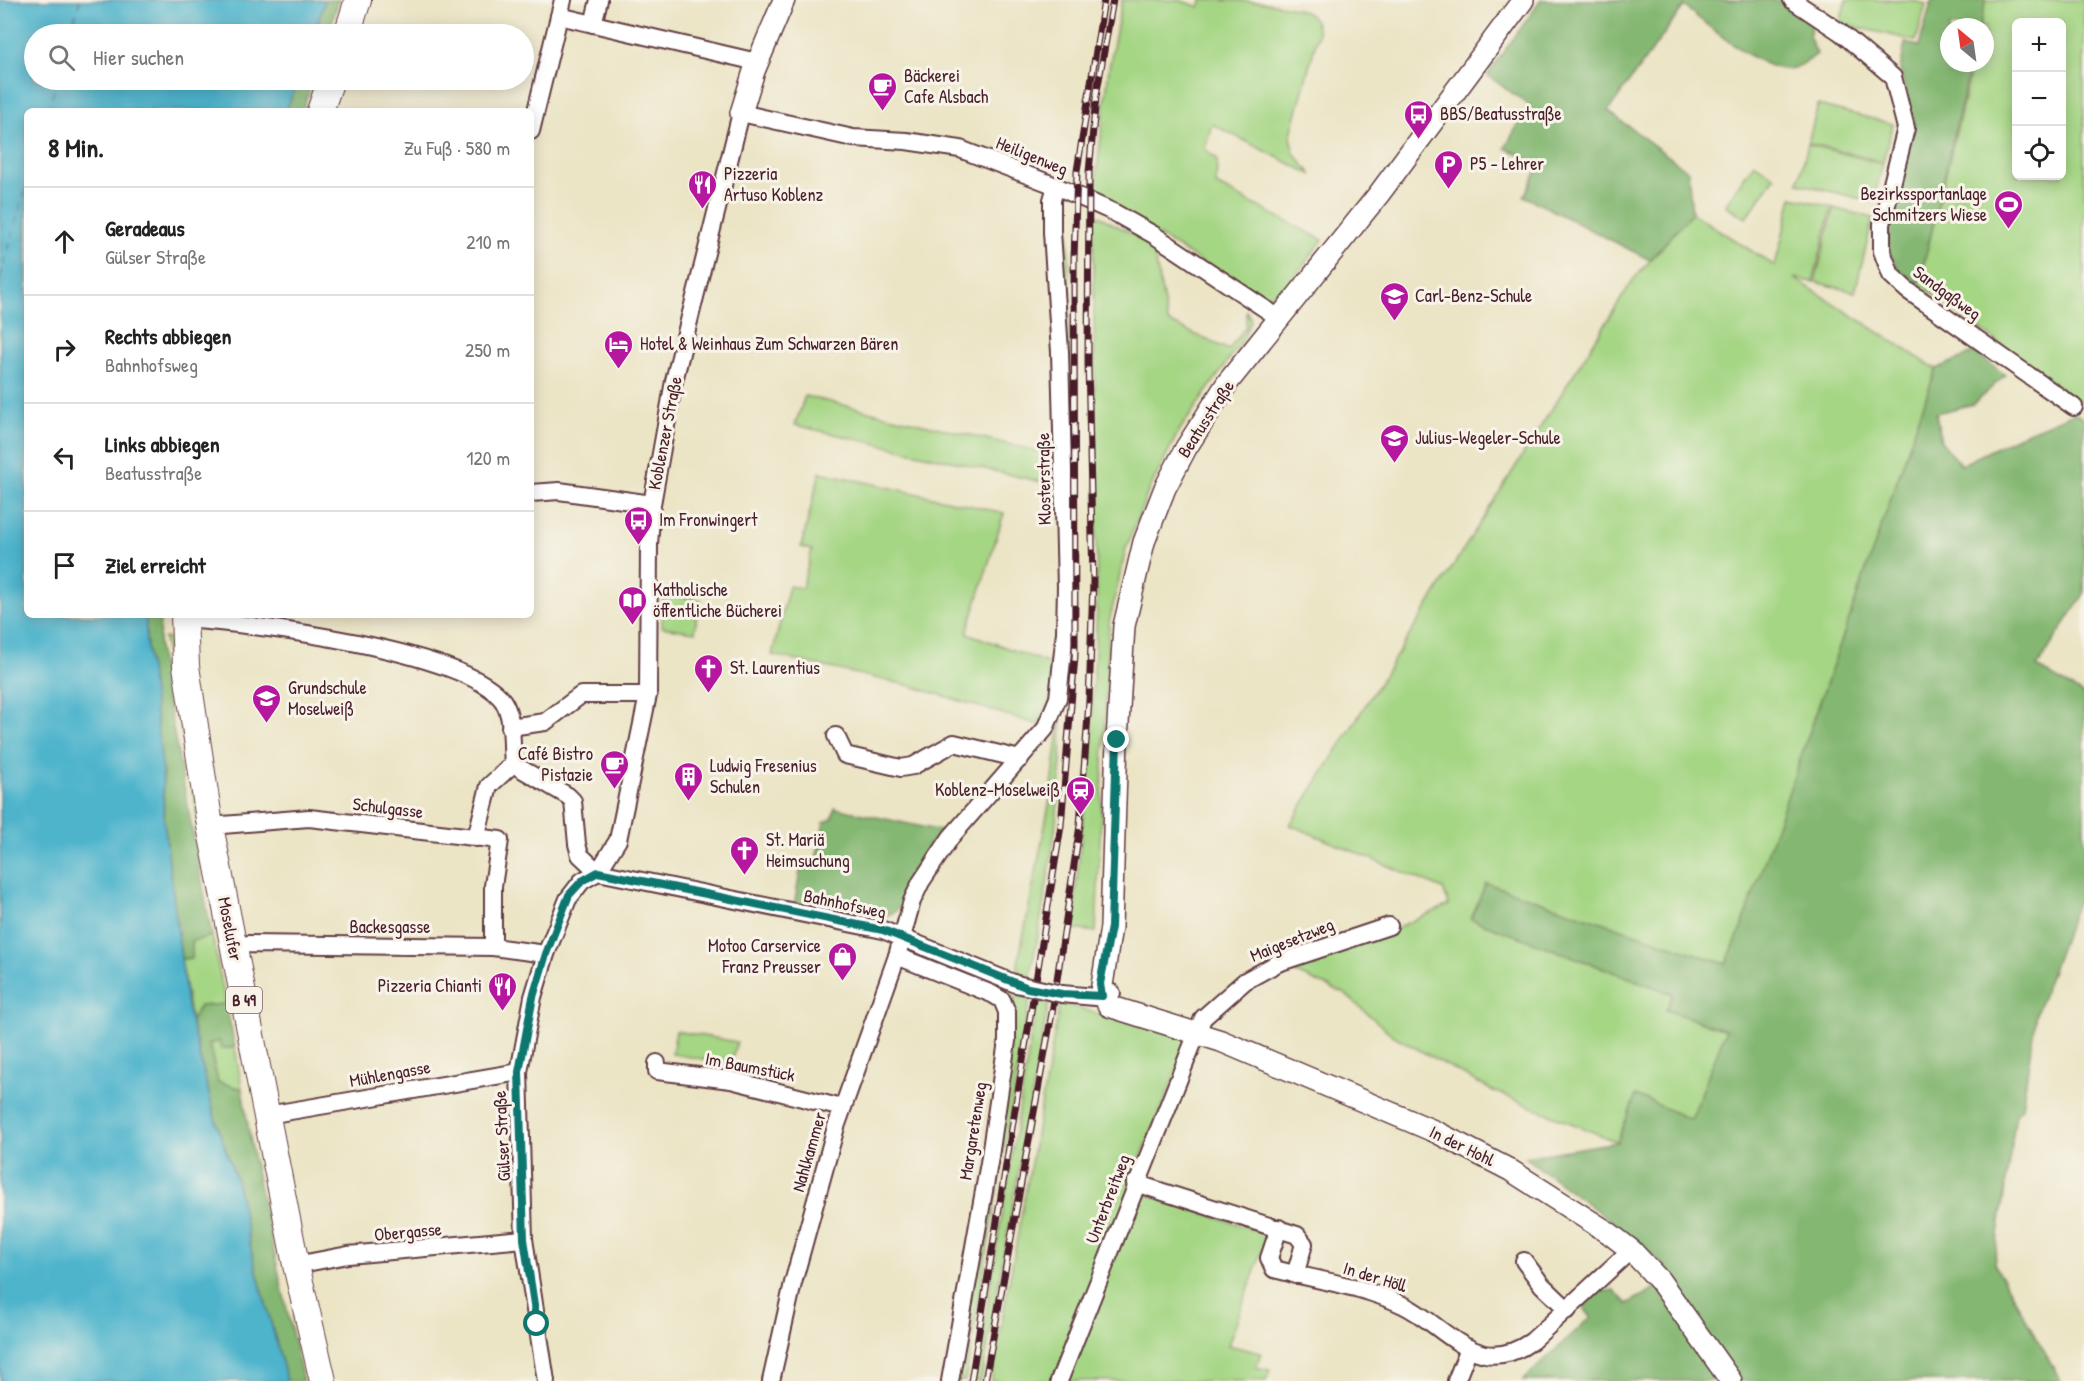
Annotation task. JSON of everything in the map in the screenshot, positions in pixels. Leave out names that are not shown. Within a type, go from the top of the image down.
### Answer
[{"type":"main road","points":[[350,24],[358,0]]},
{"type":"main road","points":[[321,108],[327,90]]},
{"type":"main road","name":"Moselufer","points":[[184,618],[186,666],[210,825],[296,1265],[322,1381]]},
{"type":"street","points":[[593,24],[599,0]]},
{"type":"street","name":"Koblenzer Straße","points":[[598,872],[618,840],[648,695],[649,545],[652,504],[674,381],[741,113],[758,62],[784,0]]},
{"type":"street","name":"Sandgaßweg","points":[[1792,0],[1840,32],[1893,77],[1906,128],[1882,224],[1882,250],[1891,275],[1907,290],[2074,407]]},
{"type":"street","name":"Beatusstraße","points":[[1107,994],[1100,984],[1111,927],[1121,656],[1137,566],[1155,510],[1186,448],[1228,382],[1379,194],[1520,1]]},
{"type":"street","points":[[534,119],[561,8],[593,24],[758,62]]},
{"type":"street","name":"Heiligenweg","points":[[741,113],[853,138],[906,141],[960,149],[1056,186],[1146,230],[1279,318]]},
{"type":"street","name":"Klosterstraße","points":[[902,938],[921,882],[951,837],[1045,729],[1058,698],[1065,632],[1066,587],[1060,352],[1052,232],[1052,201],[1056,186]]},
{"type":"street","points":[[534,493],[559,491],[652,504]]},
{"type":"street","points":[[191,618],[381,647],[420,657],[491,689],[506,706],[513,764]]},
{"type":"street","points":[[510,727],[545,722],[581,695],[648,695]]},
{"type":"street","points":[[836,736],[846,755],[901,768],[913,766],[954,743],[1020,759]]},
{"type":"street","points":[[513,764],[568,796],[575,808],[577,844],[580,855],[598,872]]},
{"type":"street","points":[[476,838],[489,786],[513,764]]},
{"type":"street","name":"Schulgasse","points":[[210,825],[309,818],[500,840],[494,886],[493,947]]},
{"type":"street","name":"Bahnhofsweg","points":[[598,872],[883,930],[1016,984],[1062,994],[1107,994]]},
{"type":"street","name":"Gülser Straße","points":[[546,1381],[524,1239],[519,1072],[533,997],[546,954],[569,895],[582,881],[598,872]]},
{"type":"street","name":"Maigesetzweg","points":[[1196,1032],[1203,1018],[1255,975],[1278,963],[1389,926]]},
{"type":"street","name":"Nahlkammer","points":[[771,1381],[793,1283],[842,1108],[902,938]]},
{"type":"street","name":"Backesgasse","points":[[233,948],[248,944],[493,947],[546,954]]},
{"type":"street","name":"Margaretenweg","points":[[897,956],[992,993],[1002,1000],[1007,1012],[1006,1041],[988,1163],[950,1381]]},
{"type":"street","name":"In der Hohl","points":[[1107,994],[1109,1006],[1196,1032],[1436,1132],[1510,1170],[1609,1233],[1631,1251],[1660,1281],[1731,1381]]},
{"type":"street","name":"Unterbreitweg","points":[[1059,1381],[1196,1032]]},
{"type":"street","name":"Im Baumstück","points":[[657,1063],[657,1071],[730,1080],[842,1108]]},
{"type":"street","name":"Mühlengasse","points":[[267,1116],[519,1072]]},
{"type":"street","points":[[1135,1183],[1297,1234],[1304,1244],[1295,1275]]},
{"type":"street","name":"In der Höll","points":[[1279,1228],[1269,1262],[1274,1269],[1399,1303],[1469,1348],[1495,1355],[1513,1352],[1532,1341],[1631,1251]]},
{"type":"street","name":"Obergasse","points":[[296,1265],[348,1256],[524,1239]]},
{"type":"street","points":[[1524,1261],[1542,1285],[1568,1310]]},
{"type":"street","points":[[1456,1381],[1469,1348]]},
{"type":"green space","points":[[325,0],[339,0],[331,24],[317,24]]},
{"type":"green space","points":[[1122,0],[1179,0],[1199,7],[1202,0],[1260,2],[1303,11],[1315,21],[1318,34],[1291,134],[1293,152],[1312,175],[1212,124],[1205,149],[1217,159],[1216,185],[1323,240],[1281,291],[1269,295],[1252,293],[1094,196],[1109,68]]},
{"type":"green space","points":[[1541,0],[1782,0],[1813,19],[1809,36],[1817,54],[1792,68],[1776,68],[1763,63],[1734,45],[1684,6],[1608,111],[1688,171],[1692,213],[1650,260],[1524,196],[1540,165],[1505,148],[1529,105],[1487,75]]},
{"type":"green space","points":[[1846,0],[1910,0],[1926,4],[1916,41],[1840,23]]},
{"type":"green space","points":[[1932,0],[1986,0],[1982,18],[1940,18],[1940,72],[1969,72],[1919,284],[1898,269],[1888,249],[1888,223],[1915,126],[1900,70],[1905,43],[1919,46]]},
{"type":"green space","name":"Bezirkssportanlage Schmitzers Wiese","points":[[1984,0],[2084,0],[2084,403],[2075,399],[1919,284],[1971,72],[1994,72],[1994,18],[1979,18]]},
{"type":"green space","points":[[294,90],[309,90],[303,108],[287,108]]},
{"type":"green space","points":[[1818,105],[1893,124],[1883,162],[1808,143]]},
{"type":"green space","points":[[1808,144],[1883,164],[1873,202],[1798,183]]},
{"type":"green space","points":[[1754,163],[1775,177],[1746,218],[1725,205]]},
{"type":"green space","points":[[1792,197],[1832,207],[1813,282],[1794,278],[1936,369],[1742,926],[1726,964],[1487,884],[1472,919],[1673,994],[1666,1010],[1726,1030],[1691,1120],[1636,1095],[1617,1142],[1491,1090],[1392,1035],[1345,994],[1280,966],[1396,928],[1449,905],[1443,889],[1290,825],[1633,280],[1692,213],[1775,266]]},
{"type":"green space","points":[[1069,203],[1070,488],[1056,212]]},
{"type":"green space","points":[[1834,208],[1873,218],[1855,292],[1815,282]]},
{"type":"green space","points":[[1093,213],[1152,244],[1168,322],[1229,350],[1246,326],[1246,310],[1251,320],[1242,341],[1179,431],[1148,492],[1126,548],[1109,623],[1096,932],[1072,929],[1090,750],[1097,608]]},
{"type":"green space","points":[[1975,352],[2005,375],[1974,404],[1936,413],[1941,441],[1961,465],[2021,435],[2074,413],[2084,418],[2084,594],[2037,667],[2084,695],[2084,883],[2036,1014],[2022,1108],[2016,1114],[1994,1263],[2061,1381],[1522,1381],[1591,1317],[1583,1307],[1599,1292],[1614,1290],[1627,1304],[1674,1278],[1643,1245],[1525,1157],[1617,1142],[1636,1095],[1691,1120],[1726,1030],[1666,1010],[1673,994],[1471,919],[1486,883],[1726,964],[1742,926],[1936,369]]},
{"type":"green space","points":[[805,396],[1058,456],[1059,486],[795,425]]},
{"type":"green space","name":"St. Laurentius","points":[[820,472],[1004,513],[967,633],[1058,667],[1054,691],[1039,725],[911,686],[772,655],[789,586],[802,588],[812,550],[801,547]]},
{"type":"green space","points":[[663,594],[701,600],[697,611],[695,632],[662,627]]},
{"type":"green space","points":[[146,618],[160,618],[159,648],[163,674],[212,936],[192,941],[192,958],[181,959],[164,821],[163,777],[146,639]]},
{"type":"green space","points":[[164,638],[178,640],[224,931],[218,933]]},
{"type":"green space","points":[[1061,711],[1057,812],[1048,879],[1030,978],[1018,974],[1018,963],[1051,795]]},
{"type":"green space","points":[[835,808],[941,831],[928,846],[906,899],[891,914],[879,918],[794,906],[801,866],[814,868],[824,822],[832,819]]},
{"type":"green space","points":[[212,936],[226,1004],[200,1006],[191,1021],[181,959],[192,958],[192,941]]},
{"type":"green space","points":[[1015,994],[1030,997],[965,1381],[954,1381]]},
{"type":"green space","points":[[1037,999],[1049,1001],[981,1381],[975,1381]]},
{"type":"green space","points":[[1060,1003],[1190,1039],[1128,1188],[1268,1234],[1228,1345],[1261,1353],[1256,1367],[1270,1370],[1266,1381],[991,1381]]},
{"type":"green space","points":[[226,1004],[235,1047],[221,1049],[219,1041],[209,1044],[218,1082],[242,1089],[255,1167],[303,1381],[287,1381],[252,1254],[236,1179],[215,1118],[191,1021],[200,1006]]},
{"type":"green space","points":[[676,1031],[737,1042],[731,1064],[672,1054]]},
{"type":"green space","points":[[219,1041],[221,1049],[235,1047],[242,1089],[218,1082],[209,1044]]},
{"type":"water","points":[[0,0],[325,0],[317,24],[24,24],[24,90],[294,90],[287,108],[24,108],[24,618],[146,618],[146,639],[162,764],[164,821],[187,1006],[215,1118],[236,1179],[252,1254],[287,1381],[0,1381]]},
{"type":"ferry route","points":[[73,24],[80,0]]},
{"type":"ferry route","points":[[49,108],[54,90]]},
{"type":"ferry route","points":[[0,278],[24,194]]},
{"type":"railway","points":[[971,1381],[1061,826],[1075,656],[1074,258],[1077,171],[1104,0]]},
{"type":"railway","points":[[985,1381],[1052,1013],[1080,825],[1089,701],[1093,581],[1088,363],[1089,172],[1096,97],[1113,0]]},
{"type":"place","name":"Bäckerei Cafe Alsbach","points":[[883,112]]},
{"type":"place","name":"BBS/Beatusstraße","points":[[1419,140]]},
{"type":"place","name":"P5 - Lehrer","points":[[1449,190]]},
{"type":"place","name":"Pizzeria Artuso Koblenz","points":[[703,210]]},
{"type":"place","name":"Bezirkssportanlage Schmitzers Wiese","points":[[2008,230]]},
{"type":"place","name":"Carl-Benz-Schule","points":[[1394,322]]},
{"type":"place","name":"Hotel & Weinhaus Zum Schwarzen Bären","points":[[619,370]]},
{"type":"place","name":"Julius-Wegeler-Schule","points":[[1394,464]]},
{"type":"place","name":"Im Fronwingert","points":[[638,546]]},
{"type":"place","name":"Katholische öffentliche Bücherei","points":[[632,626]]},
{"type":"place","name":"St. Laurentius","points":[[709,694]]},
{"type":"place","name":"Grundschule Moselweiß","points":[[267,724]]},
{"type":"place","name":"Café Bistro Pistazie","points":[[614,790]]},
{"type":"place","name":"Ludwig Fresenius Schulen","points":[[689,802]]},
{"type":"place","name":"Koblenz-Moselweiß","points":[[1081,816]]},
{"type":"place","name":"St. Mariä Heimsuchung","points":[[745,876]]},
{"type":"place","name":"Motoo Carservice Franz Preusser","points":[[842,982]]},
{"type":"place","name":"Pizzeria Chianti","points":[[503,1012]]},
{"type":"route","points":[[537,1324],[524,1239],[524,1172],[518,1092],[519,1072],[533,997],[546,954],[569,895],[582,881],[598,872],[704,896],[883,930],[1028,988],[1062,994],[1102,996],[1100,984],[1111,927],[1117,740]]}]
